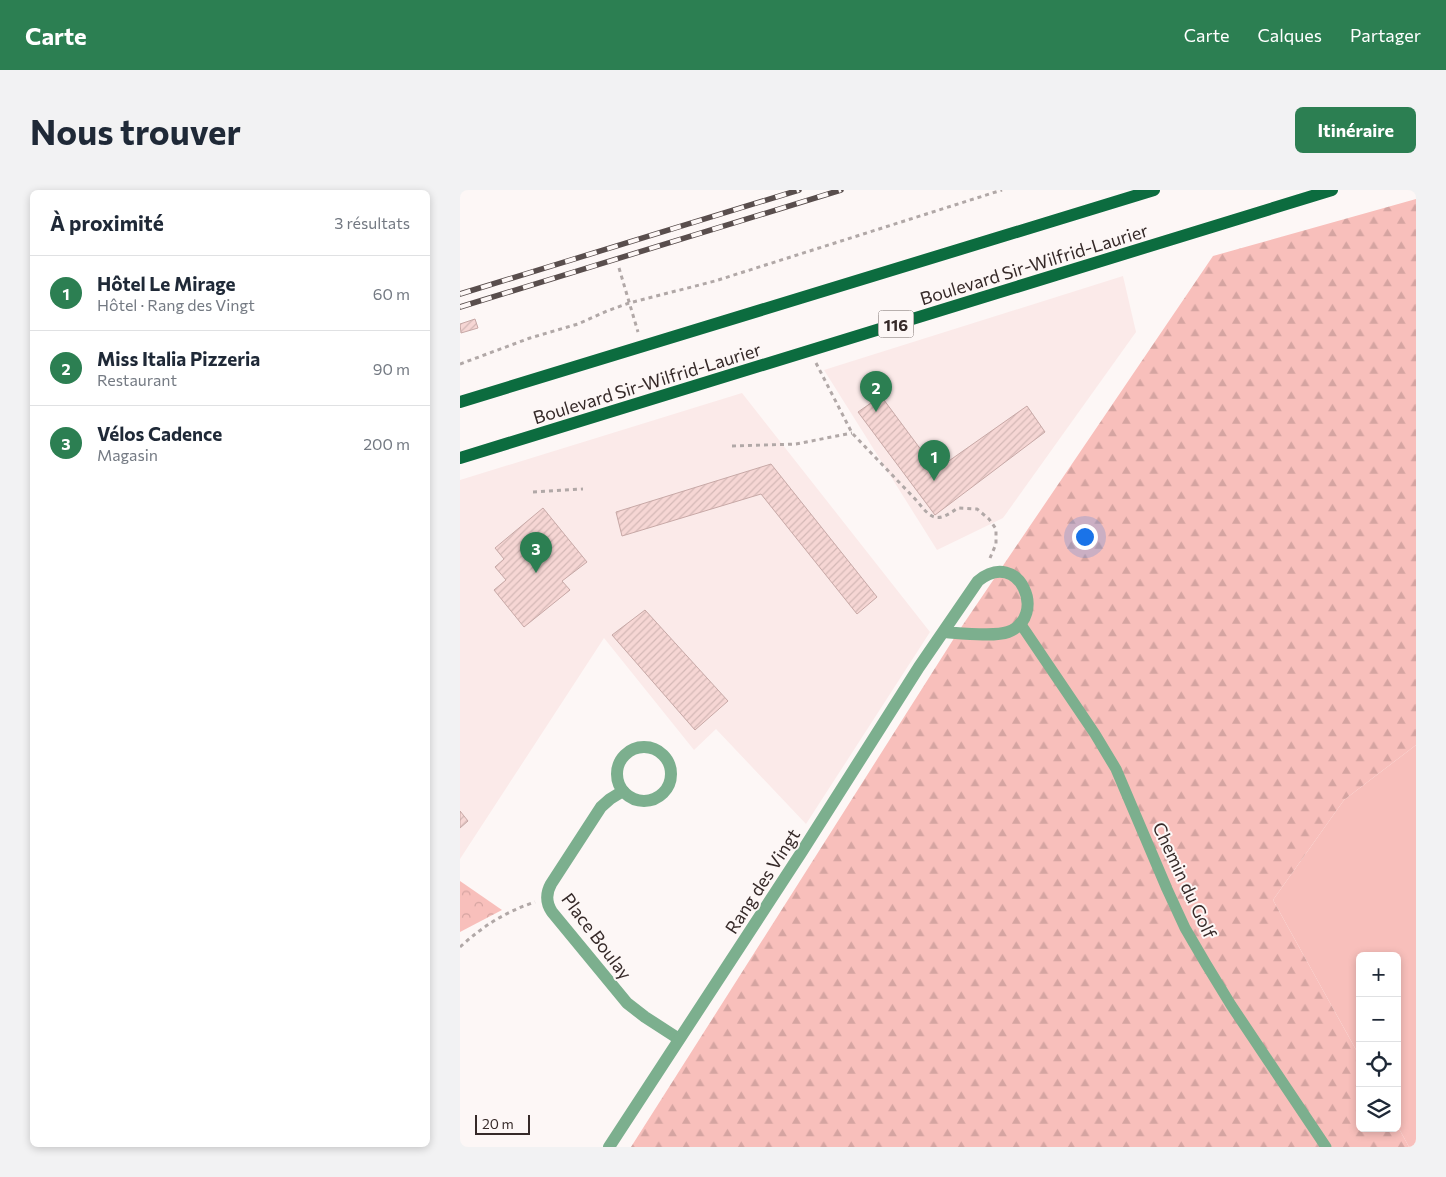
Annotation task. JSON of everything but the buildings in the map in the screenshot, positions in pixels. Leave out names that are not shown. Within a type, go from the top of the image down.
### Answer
[{"type":"main road","name":"Boulevard Sir-Wilfrid-Laurier","points":[[460,402],[1154,190]]},
{"type":"main road","name":"Boulevard Sir-Wilfrid-Laurier","points":[[460,458],[1332,190]]},
{"type":"street","points":[[943,632],[1003,634],[1010,632],[1020,623],[1026,612],[1028,602],[1026,592],[1020,582],[1010,574],[1001,572],[992,572],[982,577]]},
{"type":"street","name":"Rang des Vingt","points":[[609,1147],[801,853],[919,667],[982,577]]},
{"type":"street","points":[[647,746],[656,748],[664,754],[672,770],[672,778],[663,794],[655,799],[638,801],[623,791],[618,783],[616,774],[622,757],[638,747],[647,746]]},
{"type":"street","name":"Place Boulay","points":[[623,791],[601,807],[551,884],[547,893],[548,903],[552,912],[627,1003],[679,1039]]},
{"type":"lane","name":"Chemin du Golf","points":[[1020,623],[1095,734],[1116,769],[1167,889],[1185,928],[1206,964],[1231,1005],[1326,1147]]},
{"type":"path","points":[[460,364],[530,338],[578,324],[629,303],[734,276],[1002,190]]},
{"type":"path","points":[[619,268],[642,346]]},
{"type":"path","points":[[809,351],[852,433],[918,502],[926,514],[938,518],[946,516],[958,508],[977,510],[989,518],[996,529],[996,544],[982,577]]},
{"type":"path","points":[[732,446],[796,444],[852,433]]},
{"type":"path","points":[[533,492],[583,489]]},
{"type":"path","points":[[460,947],[498,917],[516,908],[547,898]]},
{"type":"shaded area","points":[[1123,276],[1136,332],[1003,518],[937,550],[824,370]]},
{"type":"shaded area","points":[[742,393],[930,632],[806,824],[716,729],[694,750],[604,638],[460,859],[460,480]]},
{"type":"green space","points":[[1416,199],[1416,745],[1344,800],[1273,900],[1356,1050],[1356,1132],[1401,1132],[1409,1147],[631,1147],[958,632],[1213,256]]},
{"type":"green space","points":[[1416,745],[1416,1147],[1409,1147],[1401,1132],[1401,952],[1356,952],[1356,1050],[1273,900],[1344,800]]},
{"type":"green space","points":[[460,881],[502,910],[460,932]]},
{"type":"railway","points":[[460,294],[799,190]]},
{"type":"railway","points":[[460,307],[841,190]]},
{"type":"place","name":"Miss Italia Pizzeria","points":[[876,412]]},
{"type":"place","name":"Hôtel Le Mirage","points":[[934,481]]},
{"type":"place","name":"Vélos Cadence","points":[[536,573]]}]
